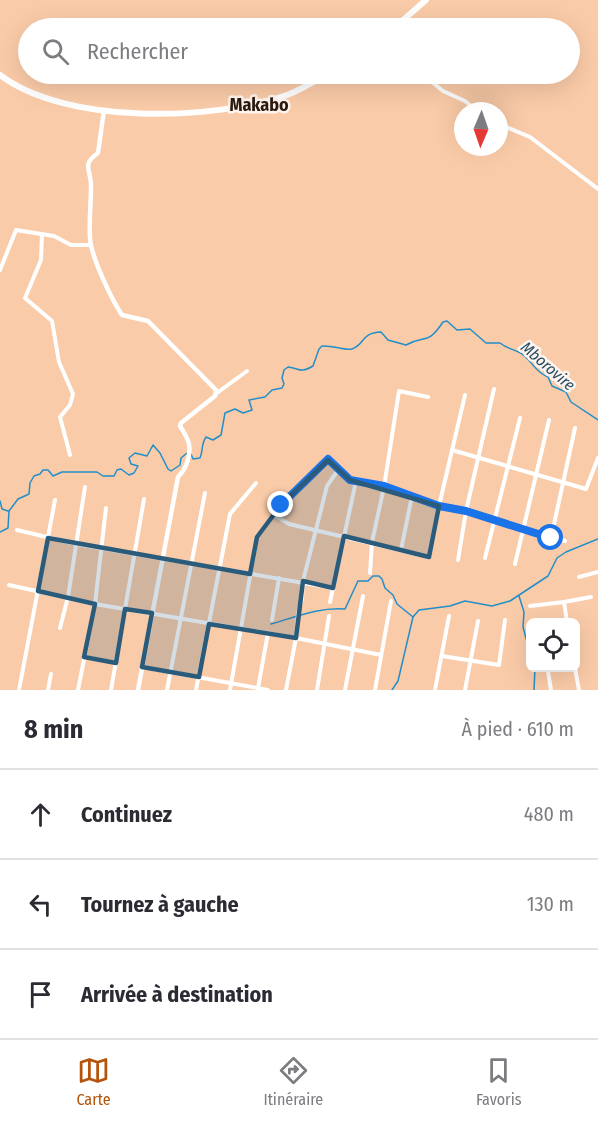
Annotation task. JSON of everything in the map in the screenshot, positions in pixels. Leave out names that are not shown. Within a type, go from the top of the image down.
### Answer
[{"type":"main road","points":[[405,18],[426,0]]},
{"type":"main road","points":[[0,75],[33,95],[104,110],[165,115],[244,107],[290,94],[308,84]]},
{"type":"street","points":[[434,84],[443,91],[466,102]]},
{"type":"street","points":[[104,110],[98,153],[91,158],[87,169],[91,181],[91,244],[101,272],[122,315],[148,321],[217,393]]},
{"type":"street","points":[[508,128],[530,137],[598,189]]},
{"type":"street","points":[[0,270],[16,230],[54,236],[71,244],[91,244]]},
{"type":"street","points":[[42,234],[41,261],[25,298],[52,321],[59,362],[73,394],[70,405],[60,417],[70,454]]},
{"type":"street","points":[[138,690],[178,477],[185,470],[188,453],[189,443],[180,423],[247,371]]},
{"type":"street","points":[[458,560],[466,511],[494,389]]},
{"type":"street","points":[[370,573],[372,542],[384,486],[399,391],[428,397]]},
{"type":"street","points":[[274,515],[290,524],[429,556],[465,395]]},
{"type":"street","points":[[485,558],[520,418]]},
{"type":"street","points":[[515,564],[549,420]]},
{"type":"street","points":[[551,538],[575,428]]},
{"type":"street","points":[[452,450],[586,489],[598,458]]},
{"type":"street","points":[[230,690],[257,537],[281,505],[328,459],[350,480],[384,486],[439,506],[466,511],[522,530],[565,541]]},
{"type":"street","points":[[286,690],[296,638],[295,627],[302,599],[303,581],[315,529],[327,486],[338,470]]},
{"type":"street","points":[[330,602],[356,481]]},
{"type":"street","points":[[196,690],[230,514],[256,483]]},
{"type":"street","points":[[60,628],[68,597],[85,487]]},
{"type":"street","points":[[167,690],[205,493]]},
{"type":"street","points":[[401,550],[412,496]]},
{"type":"street","points":[[111,690],[144,499]]},
{"type":"street","points":[[19,690],[55,501]]},
{"type":"street","points":[[78,690],[95,604],[106,508]]},
{"type":"street","points":[[17,530],[102,549],[303,581],[333,588]]},
{"type":"street","points":[[579,577],[598,572]]},
{"type":"street","points":[[272,620],[279,578]]},
{"type":"street","points":[[9,585],[95,604],[240,628],[381,655]]},
{"type":"street","points":[[345,690],[363,596]]},
{"type":"street","points":[[530,606],[591,597]]},
{"type":"street","points":[[375,690],[391,601]]},
{"type":"street","points":[[564,602],[566,618]]},
{"type":"street","points":[[317,690],[329,616]]},
{"type":"street","points":[[435,690],[449,616]]},
{"type":"street","points":[[442,656],[499,665],[505,620]]},
{"type":"street","points":[[465,690],[478,621]]},
{"type":"street","points":[[258,689],[268,633]]},
{"type":"street","points":[[84,657],[116,663]]},
{"type":"street","points":[[142,667],[268,690]]},
{"type":"street","points":[[548,672],[550,690]]},
{"type":"street","points":[[576,672],[579,690]]},
{"type":"street","points":[[48,690],[51,674]]},
{"type":"highlighted area","points":[[328,460],[350,480],[439,506],[429,557],[344,536],[333,588],[303,581],[296,638],[209,624],[199,677],[142,667],[152,613],[125,609],[116,663],[84,657],[95,604],[38,591],[48,538],[250,574],[257,537],[281,505]]},
{"type":"waterway","name":"Mborovire","points":[[191,454],[193,459],[200,458],[206,437],[213,440],[221,435],[225,413],[235,409],[243,413],[252,410],[249,400],[265,397],[272,390],[282,388],[284,370],[288,367],[302,370],[313,366],[322,346],[352,349],[366,336],[381,332],[388,340],[406,345],[430,337],[443,322],[447,321],[457,330],[470,329],[486,343],[500,343],[522,354],[548,377],[552,386],[566,392],[571,402],[598,420]]},
{"type":"waterway","name":"Mborovire","points":[[9,511],[18,499],[29,494],[30,483],[34,476],[43,470],[48,470],[53,476],[62,472],[97,472],[103,476],[114,476],[117,470],[121,469],[129,475],[134,473],[138,466],[131,464],[129,458],[135,453],[147,456],[153,445],[171,471],[180,465],[181,458],[187,453]]},
{"type":"waterway","name":"Mborovire","points":[[0,501],[2,509],[8,511]]},
{"type":"waterway","points":[[0,532],[8,528],[9,511]]},
{"type":"waterway","points":[[392,690],[398,681],[413,617],[419,610],[450,606],[465,601],[492,606],[510,601],[548,576],[557,558],[598,539]]},
{"type":"waterway","points":[[271,624],[317,611],[345,609],[358,581],[368,581],[373,576],[379,576],[382,579],[385,588],[393,595],[397,604],[413,617]]},
{"type":"waterway","points":[[519,596],[524,612],[523,627],[526,638]]},
{"type":"waterway","points":[[534,690],[535,672]]},
{"type":"district","name":"Makabo","points":[[259,105]]},
{"type":"route","points":[[281,505],[328,459],[350,480],[384,486],[439,506],[466,511],[551,538]]}]
